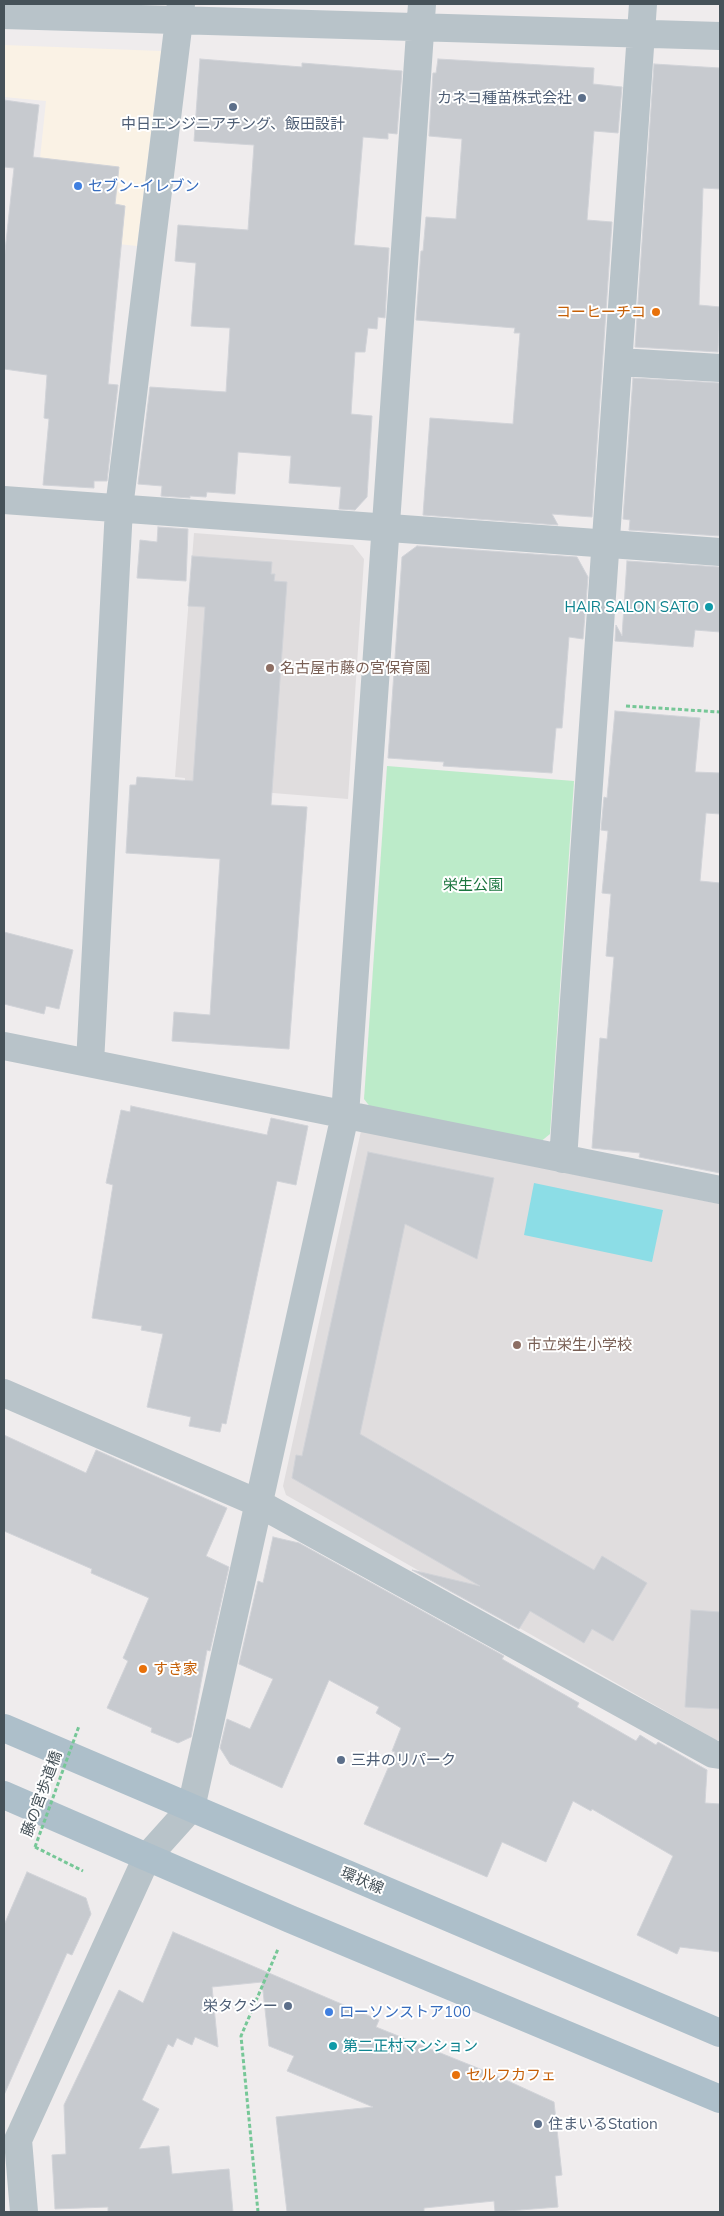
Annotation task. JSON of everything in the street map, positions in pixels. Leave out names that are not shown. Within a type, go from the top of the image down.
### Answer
[{"type":"main road","name":"環状線","points":[[4,1728],[720,2033]]},
{"type":"main road","points":[[4,1795],[290,1919],[720,2099]]},
{"type":"street","points":[[563,1159],[643,4]]},
{"type":"street","points":[[4,15],[180,12],[421,16],[642,34],[720,36]]},
{"type":"street","points":[[90,1063],[120,508],[180,12]]},
{"type":"street","points":[[24,2212],[11,2138],[147,1857],[191,1808],[345,1115],[421,16]]},
{"type":"street","points":[[619,362],[720,368]]},
{"type":"street","points":[[4,500],[720,552]]},
{"type":"street","points":[[4,1046],[720,1190]]},
{"type":"street","points":[[4,1393],[258,1503],[713,1754],[720,1755]]},
{"type":"path","points":[[595,703],[720,712]]},
{"type":"path","name":"藤の宮歩道橋","points":[[79,1726],[35,1847],[83,1871]]},
{"type":"path","points":[[258,2212],[241,2036],[290,1919]]},
{"type":"shaded area","points":[[4,45],[161,51],[137,246],[32,235],[46,101],[4,97]]},
{"type":"shaded area","name":"名古屋市藤の宮保育園","points":[[194,533],[353,545],[364,559],[348,799],[185,786],[185,778],[175,777]]},
{"type":"shaded area","name":"市立栄生小学校","points":[[361,1131],[720,1204],[720,1740],[716,1740],[286,1495],[283,1486]]},
{"type":"green space","name":"栄生公園","points":[[387,766],[574,781],[550,1134],[539,1143],[371,1108],[364,1099]]},
{"type":"water","points":[[534,1183],[663,1210],[652,1262],[524,1235]]},
{"type":"building","points":[[200,59],[302,67],[302,63],[402,71],[397,134],[388,133],[388,139],[363,137],[354,245],[389,248],[385,318],[378,317],[377,329],[368,328],[365,352],[355,352],[351,414],[372,416],[367,497],[355,510],[339,509],[341,487],[289,483],[291,456],[238,452],[235,494],[207,492],[206,497],[190,496],[190,498],[161,496],[162,486],[138,484],[150,387],[226,392],[230,328],[191,326],[196,263],[175,261],[178,225],[248,230],[254,145],[194,141]]},
{"type":"building","points":[[438,59],[594,68],[593,84],[622,87],[618,133],[594,131],[587,220],[612,222],[592,517],[552,514],[558,525],[423,515],[430,418],[513,424],[520,333],[514,333],[515,328],[416,320],[421,251],[423,251],[426,217],[456,219],[462,139],[429,136],[433,73],[436,73]]},
{"type":"building","points":[[654,64],[720,68],[720,189],[703,188],[699,305],[720,307],[718,352],[635,347]]},
{"type":"building","points":[[4,100],[39,105],[33,157],[119,167],[115,204],[125,206],[108,384],[118,385],[107,481],[94,481],[94,488],[43,485],[49,419],[44,418],[47,375],[4,369],[4,260],[14,168],[4,167]]},
{"type":"building","points":[[633,378],[720,383],[720,536],[629,530],[630,520],[623,519]]},
{"type":"building","points":[[158,527],[188,529],[186,581],[137,578],[140,540],[157,542]]},
{"type":"building","points":[[417,546],[577,557],[588,577],[583,639],[569,637],[562,728],[556,728],[552,773],[443,766],[444,762],[388,758],[402,557]]},
{"type":"building","points":[[192,556],[272,562],[271,574],[275,574],[274,581],[287,582],[271,805],[307,807],[289,1049],[172,1041],[174,1012],[210,1015],[220,859],[126,853],[130,785],[136,785],[137,777],[193,781],[205,607],[188,606]]},
{"type":"building","points":[[627,561],[720,567],[720,632],[695,630],[693,647],[615,641],[616,625],[622,636]]},
{"type":"building","points":[[615,711],[700,718],[695,772],[720,773],[720,814],[706,813],[700,881],[720,883],[720,1173],[639,1157],[640,1153],[592,1148],[600,1038],[607,1039],[614,957],[606,956],[611,894],[602,893],[608,831],[601,830],[604,797],[607,798]]},
{"type":"building","points":[[4,932],[73,950],[59,1009],[46,1006],[44,1014],[4,1004]]},
{"type":"building","points":[[131,1106],[267,1135],[271,1118],[308,1126],[296,1185],[277,1181],[226,1424],[222,1423],[220,1432],[189,1426],[191,1417],[147,1407],[163,1334],[141,1330],[142,1326],[92,1318],[113,1185],[106,1183],[121,1110],[130,1112]]},
{"type":"building","points":[[368,1152],[494,1178],[477,1259],[405,1224],[360,1434],[594,1570],[602,1556],[647,1583],[613,1641],[592,1629],[584,1643],[530,1611],[519,1629],[412,1570],[480,1586],[292,1478],[296,1455],[302,1456]]},
{"type":"building","points":[[4,1435],[86,1473],[96,1450],[227,1508],[206,1556],[229,1567],[210,1651],[207,1650],[191,1737],[178,1743],[151,1732],[152,1728],[107,1708],[128,1661],[123,1658],[149,1598],[91,1573],[92,1569],[4,1531]]},
{"type":"building","points":[[273,1537],[299,1543],[504,1656],[502,1659],[579,1703],[577,1707],[636,1741],[640,1735],[656,1745],[658,1742],[707,1770],[705,1803],[720,1804],[720,1952],[680,1947],[677,1954],[637,1935],[673,1856],[592,1809],[591,1811],[573,1801],[546,1862],[502,1842],[487,1877],[364,1824],[395,1752],[392,1751],[401,1728],[376,1713],[379,1707],[329,1680],[282,1788],[230,1764],[220,1748],[227,1719],[250,1729],[273,1679],[239,1664],[258,1581],[263,1583]]},
{"type":"building","points":[[691,1610],[720,1612],[720,1709],[685,1707]]},
{"type":"building","points":[[27,1872],[86,1898],[91,1914],[72,1955],[67,1953],[4,2095],[4,1925]]},
{"type":"building","points":[[173,1932],[379,2020],[376,2027],[495,2075],[554,2102],[562,2175],[555,2176],[558,2207],[495,2212],[494,2201],[424,2208],[424,2212],[287,2212],[276,2117],[373,2107],[287,2071],[294,2056],[269,2046],[262,1982],[212,1987],[218,2047],[195,2037],[192,2045],[177,2038],[173,2047],[168,2044],[142,2100],[159,2109],[139,2149],[169,2146],[172,2174],[229,2169],[233,2212],[108,2212],[108,2207],[55,2209],[52,2155],[66,2154],[64,2105],[119,1990],[143,2003]]},
{"type":"place","name":"カネコ種苗株式会社","points":[[582,98]]},
{"type":"place","name":"中日エンジニアチング、飯田設計","points":[[233,107]]},
{"type":"place","name":"セブン-イレブン","points":[[78,186]]},
{"type":"place","name":"コーヒーチコ","points":[[656,312]]},
{"type":"place","name":"HAIR SALON SATO","points":[[709,607]]},
{"type":"place","name":"名古屋市藤の宮保育園","points":[[270,668]]},
{"type":"place","name":"市立栄生小学校","points":[[517,1345]]},
{"type":"place","name":"すき家","points":[[143,1669]]},
{"type":"place","name":"三井のリパーク","points":[[341,1760]]},
{"type":"place","name":"栄タクシー","points":[[288,2006]]},
{"type":"place","name":"ローソンストア100","points":[[329,2012]]},
{"type":"place","name":"第二正村マンション","points":[[333,2046]]},
{"type":"place","name":"セルフカフェ","points":[[456,2075]]},
{"type":"place","name":"住まいるStation","points":[[538,2124]]}]
